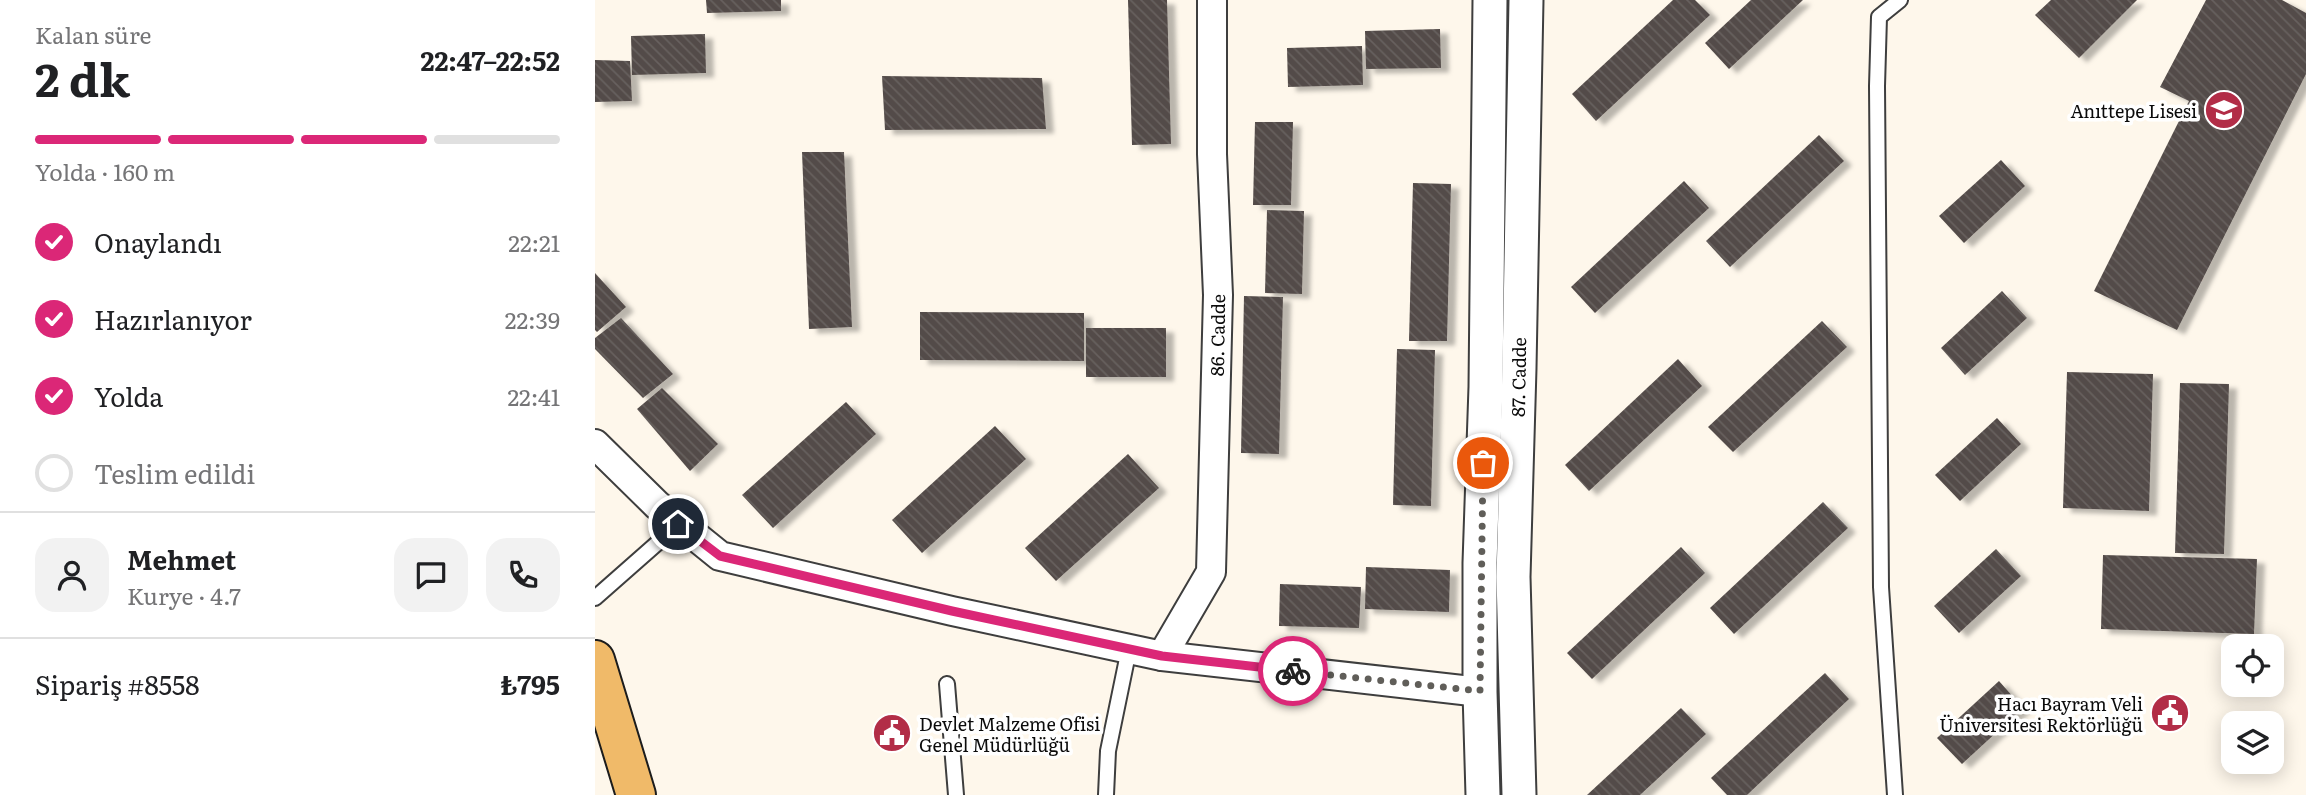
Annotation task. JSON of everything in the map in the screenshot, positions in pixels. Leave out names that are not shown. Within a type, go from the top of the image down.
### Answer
[{"type":"main road","points":[[595,660],[636,795]]},
{"type":"street","name":"86. Cadde","points":[[1162,656],[1211,572],[1218,295],[1212,154],[1212,0]]},
{"type":"street","name":"87. Cadde","points":[[1483,795],[1480,691],[1490,0]]},
{"type":"street","name":"87. Cadde","points":[[1519,795],[1513,577],[1526,0]]},
{"type":"street","points":[[595,444],[678,524],[720,556],[952,611],[1162,656],[1480,691]]},
{"type":"lane","points":[[1895,795],[1881,587],[1877,86],[1879,17],[1900,0]]},
{"type":"lane","points":[[595,598],[678,524]]},
{"type":"lane","points":[[1106,795],[1108,751],[1129,649]]},
{"type":"lane","points":[[947,684],[956,795]]},
{"type":"building","points":[[706,0],[781,0],[781,11],[707,13]]},
{"type":"building","points":[[1128,0],[1167,0],[1171,144],[1132,145]]},
{"type":"building","points":[[1673,0],[1695,0],[1710,15],[1596,121],[1572,94]]},
{"type":"building","points":[[1751,0],[1803,0],[1729,69],[1705,43]]},
{"type":"building","points":[[2051,0],[2137,0],[2079,58],[2035,15]]},
{"type":"building","points":[[2206,0],[2282,0],[2306,13],[2306,74],[2177,330],[2094,291],[2189,101],[2160,87]]},
{"type":"building","points":[[1440,29],[1441,68],[1366,69],[1365,31]]},
{"type":"building","points":[[705,34],[706,73],[632,75],[631,36]]},
{"type":"building","points":[[1362,46],[1363,85],[1288,87],[1287,48]]},
{"type":"building","points":[[595,60],[630,61],[632,101],[595,102]]},
{"type":"building","points":[[882,76],[1042,78],[1046,129],[885,130]]},
{"type":"building","points":[[1255,122],[1293,122],[1291,205],[1253,205]]},
{"type":"building","points":[[1819,135],[1844,161],[1730,267],[1706,241]]},
{"type":"building","points":[[802,152],[844,152],[852,327],[809,329]]},
{"type":"building","points":[[2001,160],[2025,186],[1964,243],[1939,216]]},
{"type":"building","points":[[1684,181],[1709,208],[1595,313],[1571,287]]},
{"type":"building","points":[[1413,183],[1451,184],[1447,341],[1409,341]]},
{"type":"building","points":[[1267,210],[1304,211],[1302,294],[1265,293]]},
{"type":"building","points":[[595,273],[626,307],[597,332],[595,330]]},
{"type":"building","points":[[2002,291],[2027,318],[1965,375],[1941,348]]},
{"type":"building","points":[[1244,296],[1283,297],[1279,454],[1241,453]]},
{"type":"building","points":[[920,312],[1084,313],[1084,361],[920,360]]},
{"type":"building","points":[[621,318],[673,374],[643,398],[595,349],[595,338]]},
{"type":"building","points":[[1822,321],[1847,347],[1733,452],[1708,427]]},
{"type":"building","points":[[1086,328],[1166,328],[1166,377],[1086,377]]},
{"type":"building","points":[[1397,349],[1435,350],[1431,506],[1393,505]]},
{"type":"building","points":[[1678,359],[1702,386],[1589,491],[1565,465]]},
{"type":"building","points":[[2067,372],[2153,374],[2149,511],[2063,508]]},
{"type":"building","points":[[2180,383],[2229,384],[2224,554],[2175,553]]},
{"type":"building","points":[[662,388],[718,444],[690,471],[637,409]]},
{"type":"building","points":[[846,402],[876,434],[773,528],[742,495]]},
{"type":"building","points":[[1997,418],[2021,444],[1960,501],[1935,475]]},
{"type":"building","points":[[995,426],[1026,459],[922,553],[892,520]]},
{"type":"building","points":[[1128,454],[1159,488],[1056,581],[1025,548]]},
{"type":"building","points":[[1823,502],[1848,528],[1734,634],[1710,608]]},
{"type":"building","points":[[1681,547],[1705,573],[1592,679],[1567,653]]},
{"type":"building","points":[[1996,549],[2021,576],[1959,633],[1934,606]]},
{"type":"building","points":[[2103,555],[2257,559],[2254,634],[2101,629]]},
{"type":"building","points":[[1366,567],[1450,570],[1449,612],[1365,609]]},
{"type":"building","points":[[1280,584],[1361,587],[1359,628],[1279,626]]},
{"type":"building","points":[[1825,673],[1849,699],[1747,795],[1727,795],[1711,778]]},
{"type":"building","points":[[1999,681],[2023,708],[1962,764],[1937,738]]},
{"type":"building","points":[[1681,708],[1706,734],[1640,795],[1587,795]]},
{"type":"way so far","points":[[1293,671],[1480,691],[1483,463]]},
{"type":"place","name":"Anıttepe Lisesi","points":[[2224,110]]},
{"type":"place","name":"Hacı Bayram Veli Üniversitesi Rektörlüğü","points":[[2170,713]]},
{"type":"place","name":"Devlet Malzeme Ofisi Genel Müdürlüğü","points":[[892,733]]},
{"type":"route","points":[[678,524],[720,556],[952,611],[1162,656],[1293,671]]}]
